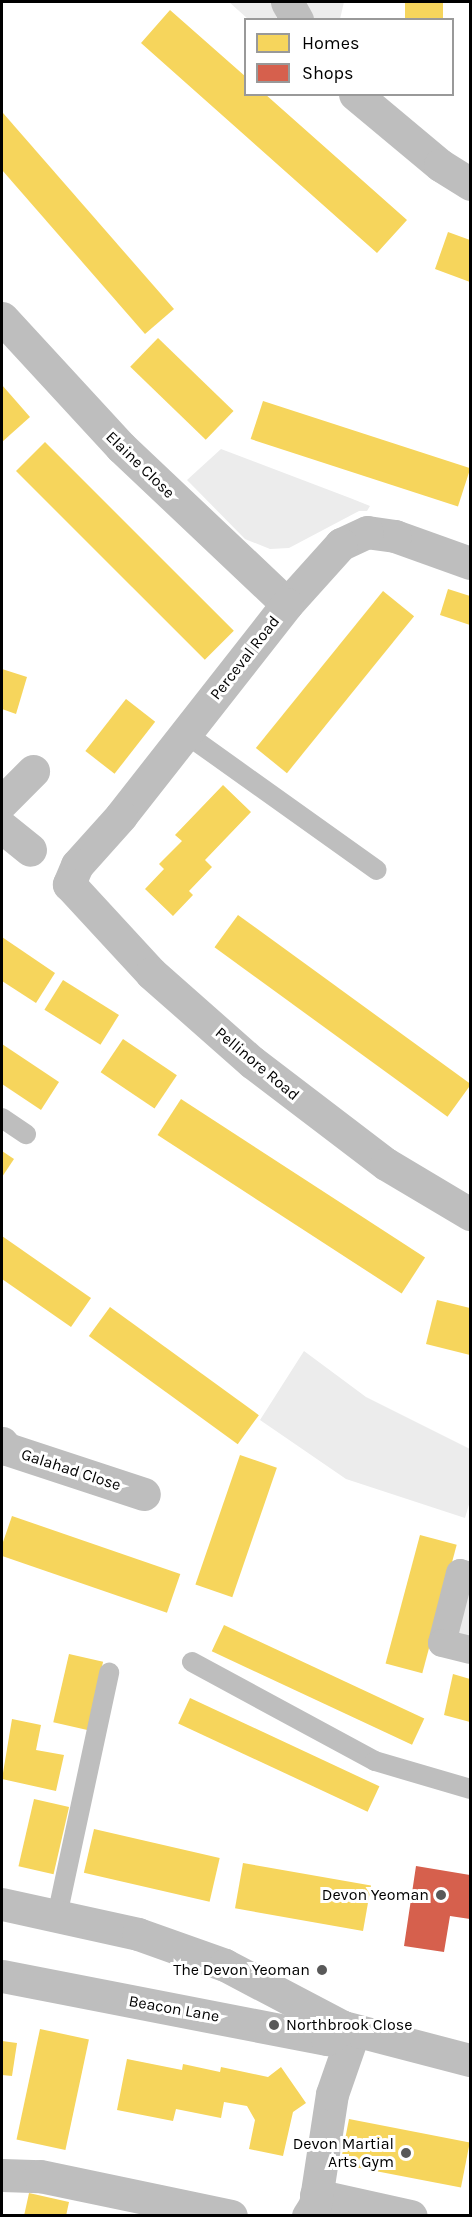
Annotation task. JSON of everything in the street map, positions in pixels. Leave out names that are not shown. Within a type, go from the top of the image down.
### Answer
[{"type":"street","points":[[287,2],[296,18]]},
{"type":"street","points":[[357,96],[440,165],[471,184]]},
{"type":"street","name":"Elaine Close","points":[[2,318],[114,440],[287,604]]},
{"type":"street","name":"Perceval Road","points":[[69,884],[77,865],[186,734],[287,604],[341,544],[367,532],[404,537],[471,563]]},
{"type":"street","points":[[2,802],[33,771]]},
{"type":"street","points":[[2,827],[30,850]]},
{"type":"street","name":"Pellinore Road","points":[[69,884],[152,973],[252,1062],[386,1164],[471,1214]]},
{"type":"street","name":"Galahad Close","points":[[2,1443],[7,1449],[144,1494]]},
{"type":"street","points":[[471,1576],[460,1573],[442,1643],[471,1650]]},
{"type":"street","points":[[2,1904],[138,1934],[225,1965],[349,2029],[471,2060]]},
{"type":"street","name":"Beacon Lane","points":[[2,1976],[327,2039],[349,2029]]},
{"type":"street","points":[[349,2029],[332,2094],[312,2205],[411,2216]]},
{"type":"street","points":[[2,2175],[40,2176],[131,2206],[231,2216]]},
{"type":"lane","points":[[186,734],[377,870]]},
{"type":"lane","points":[[2,1118],[26,1134]]},
{"type":"lane","points":[[192,1662],[375,1761],[471,1789]]},
{"type":"lane","points":[[57,1916],[109,1673]]},
{"type":"shaded area","points":[[229,2],[272,2],[277,18],[247,18]]},
{"type":"shaded area","points":[[302,2],[344,2],[340,18],[310,18]]},
{"type":"shaded area","points":[[221,449],[370,506],[367,511],[359,511],[289,548],[270,549],[245,539],[187,480]]},
{"type":"shaded area","points":[[304,1351],[366,1397],[470,1449],[470,1501],[465,1518],[346,1479],[260,1420]]},
{"type":"shaded area","points":[[470,1582],[470,1643],[448,1637]]},
{"type":"building: Homes","points":[[405,2],[443,2],[443,18],[405,18]]},
{"type":"building: Homes","points":[[170,10],[244,75],[244,96],[267,96],[407,220],[377,253],[141,43]]},
{"type":"building: Homes","points":[[3,113],[174,309],[145,334],[2,170]]},
{"type":"building: Homes","points":[[448,232],[470,240],[470,282],[435,269]]},
{"type":"building: Homes","points":[[158,338],[234,411],[206,440],[130,367]]},
{"type":"building: Homes","points":[[2,385],[30,417],[2,442]]},
{"type":"building: Homes","points":[[263,401],[470,468],[458,506],[251,439]]},
{"type":"building: Homes","points":[[45,442],[234,631],[205,660],[16,471]]},
{"type":"building: Homes","points":[[448,589],[470,596],[470,625],[440,615]]},
{"type":"building: Homes","points":[[383,591],[414,616],[287,773],[256,748]]},
{"type":"building: Homes","points":[[2,669],[27,677],[16,714],[2,709]]},
{"type":"building: Homes","points":[[126,699],[155,722],[115,774],[85,751]]},
{"type":"building: Homes","points":[[223,785],[251,812],[205,860],[212,867],[189,891],[193,895],[173,916],[145,889],[164,869],[159,864],[182,841],[175,835]]},
{"type":"building: Homes","points":[[238,915],[470,1084],[447,1117],[214,947]]},
{"type":"building: Homes","points":[[2,937],[55,973],[36,1003],[2,981]]},
{"type":"building: Homes","points":[[63,980],[119,1015],[100,1045],[44,1010]]},
{"type":"building: Homes","points":[[123,1039],[177,1075],[155,1109],[101,1072]]},
{"type":"building: Homes","points":[[2,1044],[59,1082],[41,1110],[2,1084]]},
{"type":"building: Homes","points":[[181,1099],[425,1257],[402,1294],[158,1135]]},
{"type":"building: Homes","points":[[2,1151],[14,1159],[2,1177]]},
{"type":"building: Homes","points":[[2,1236],[91,1298],[71,1327],[2,1279]]},
{"type":"building: Homes","points":[[437,1300],[470,1308],[470,1355],[426,1344]]},
{"type":"building: Homes","points":[[110,1307],[259,1415],[238,1444],[89,1336]]},
{"type":"building: Homes","points":[[240,1455],[277,1468],[232,1597],[195,1585]]},
{"type":"building: Homes","points":[[12,1516],[180,1574],[167,1613],[2,1556],[2,1545]]},
{"type":"building: Homes","points":[[420,1535],[457,1545],[422,1673],[386,1663]]},
{"type":"building: Homes","points":[[224,1625],[424,1718],[412,1745],[212,1651]]},
{"type":"building: Homes","points":[[69,1654],[103,1662],[87,1730],[53,1722]]},
{"type":"building: Homes","points":[[453,1674],[470,1679],[470,1722],[444,1715]]},
{"type":"building: Homes","points":[[190,1698],[379,1786],[368,1812],[178,1723]]},
{"type":"building: Homes","points":[[12,1719],[41,1725],[36,1750],[64,1755],[56,1791],[2,1779]]},
{"type":"building: Homes","points":[[34,1799],[69,1807],[54,1874],[18,1866]]},
{"type":"building: Homes","points":[[94,1829],[220,1858],[210,1902],[84,1873]]},
{"type":"building: Homes","points":[[243,1863],[371,1886],[363,1931],[235,1908]]},
{"type":"building: Homes","points":[[40,2029],[89,2039],[65,2150],[17,2140]]},
{"type":"building: Homes","points":[[2,2041],[17,2043],[12,2076],[2,2075]]},
{"type":"building: Homes","points":[[127,2059],[182,2070],[183,2064],[220,2072],[221,2067],[268,2077],[281,2067],[306,2103],[293,2112],[283,2156],[249,2149],[255,2120],[247,2106],[224,2102],[221,2118],[176,2109],[173,2121],[117,2110]]},
{"type":"building: Homes","name":"Devon Martial Arts Gym","points":[[349,2119],[470,2142],[461,2188],[340,2164]]},
{"type":"building: Homes","points":[[29,2193],[69,2202],[66,2216],[24,2216]]},
{"type":"building: Shops","name":"Devon Yeoman","points":[[416,1866],[470,1875],[470,1919],[450,1916],[444,1952],[404,1946]]},
{"type":"place","name":"Devon Yeoman","points":[[441,1895]]},
{"type":"place","name":"The Devon Yeoman","points":[[322,1970]]},
{"type":"place","name":"Northbrook Close","points":[[274,2025]]},
{"type":"place","name":"Devon Martial Arts Gym","points":[[406,2153]]}]
